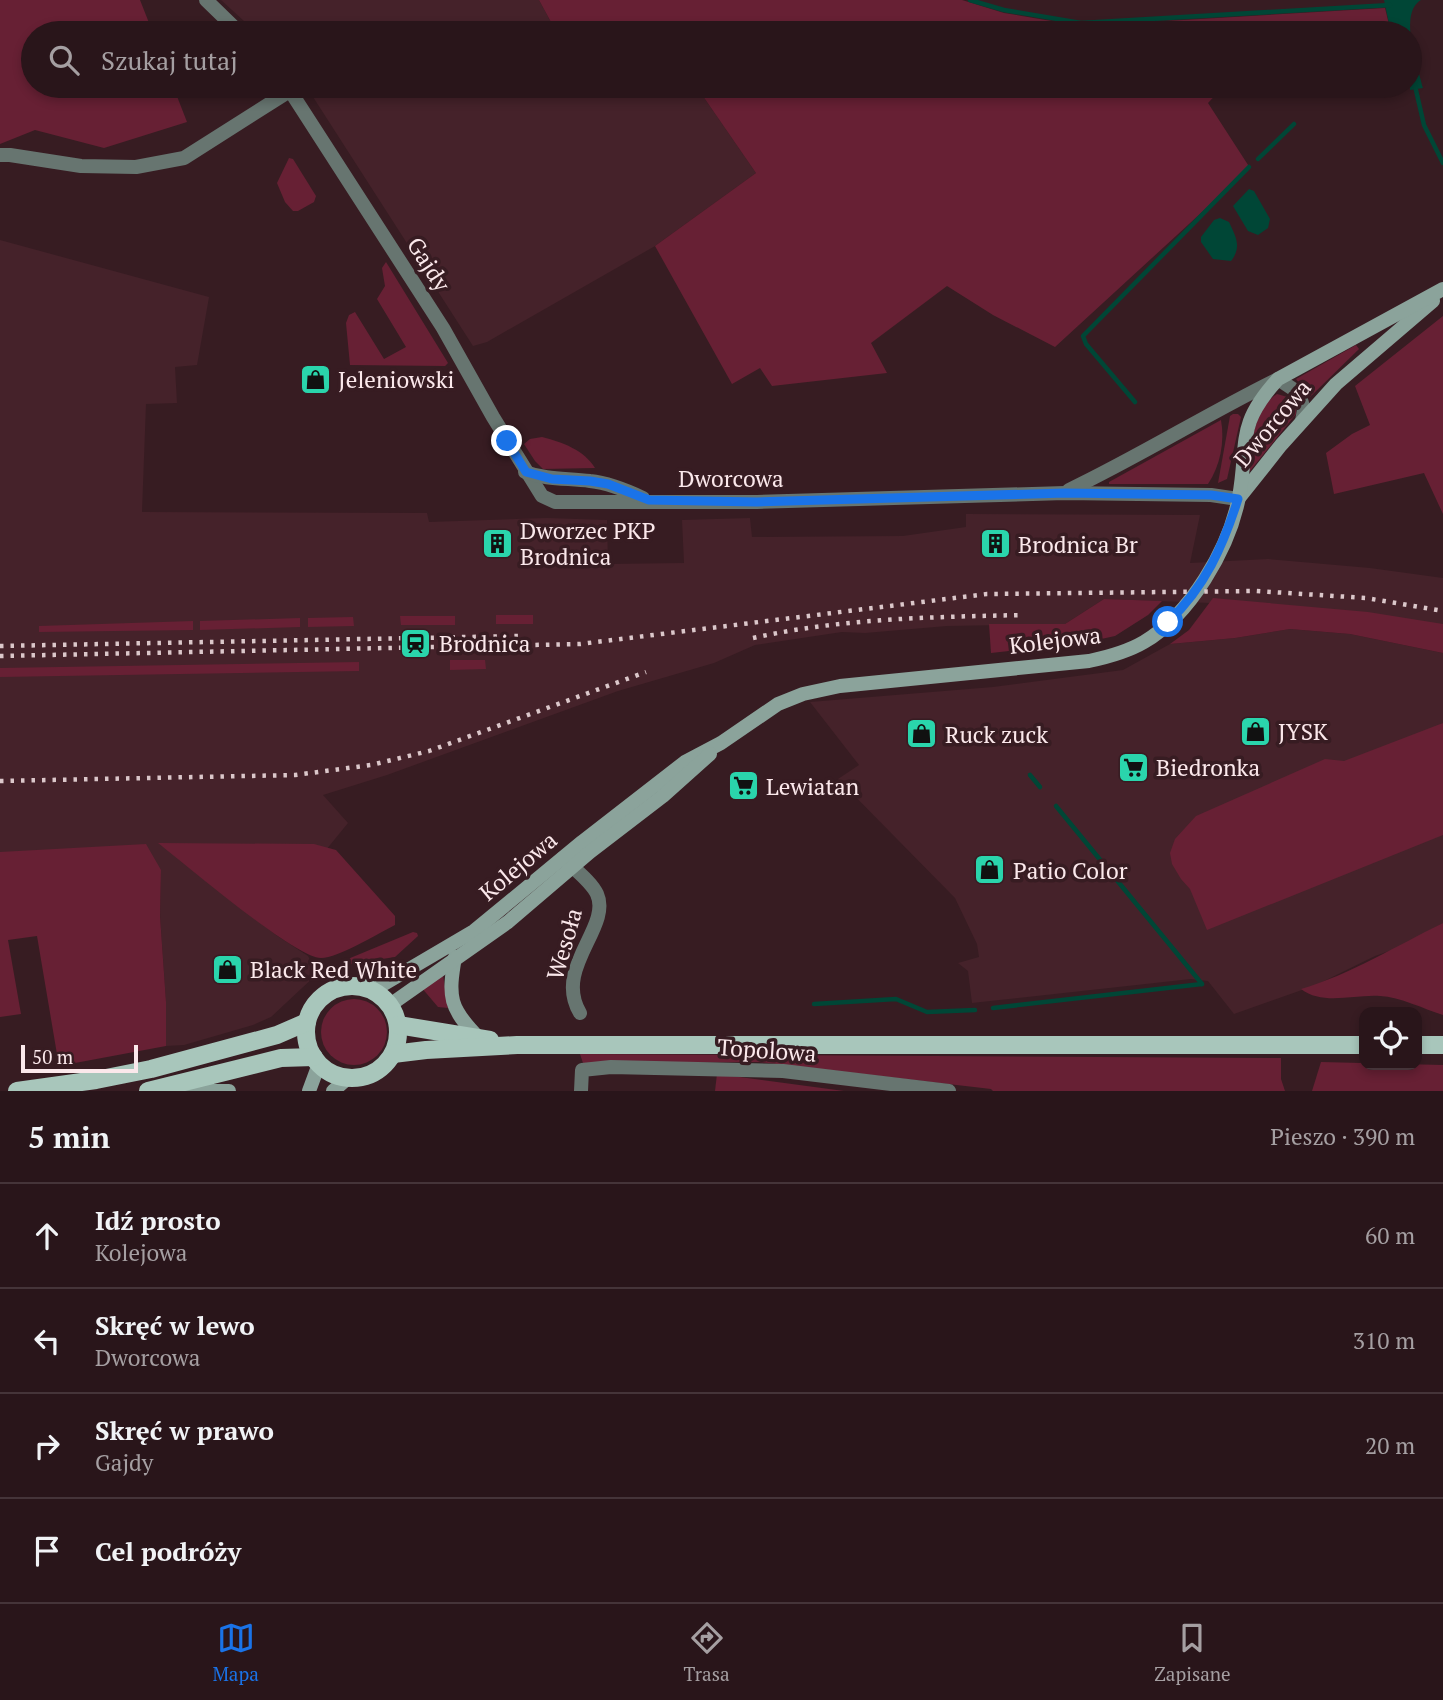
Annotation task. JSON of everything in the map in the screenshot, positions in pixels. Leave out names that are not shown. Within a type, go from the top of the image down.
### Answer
[{"type":"main road","points":[[359,987],[372,990],[390,1005],[398,1025],[398,1040],[385,1065],[374,1073],[348,1078],[328,1071],[316,1061],[306,1034],[312,1009],[321,999],[332,991],[359,987]]},
{"type":"main road","points":[[17,1091],[151,1069],[277,1035],[307,1022]]},
{"type":"main road","points":[[398,1025],[517,1045]]},
{"type":"main road","points":[[393,1054],[517,1045],[1359,1045]]},
{"type":"main road","points":[[1422,1045],[1443,1045]]},
{"type":"main road","points":[[148,1091],[281,1058],[316,1061]]},
{"type":"street","points":[[211,4],[228,21]]},
{"type":"street","points":[[0,155],[80,166],[136,167],[184,158],[274,98]]},
{"type":"street","name":"Gajdy","points":[[295,98],[443,328],[526,472]]},
{"type":"street","name":"Dworcowa","points":[[526,472],[542,496],[555,502],[757,502],[1065,493],[1211,495],[1238,499],[1336,384],[1443,291]]},
{"type":"street","name":"Dworcowa","points":[[1065,493],[1152,448],[1221,407],[1443,291]]},
{"type":"street","points":[[1278,379],[1299,393],[1304,410],[1302,421]]},
{"type":"street","name":"Kolejowa","points":[[372,990],[474,931],[658,791],[685,762],[720,743],[778,704],[803,694],[854,684],[1089,661],[1116,655],[1145,642],[1182,609],[1205,578],[1223,543],[1238,499],[1244,437],[1250,417],[1255,405],[1278,379]]},
{"type":"street","name":"Dworcowa","points":[[526,472],[552,479],[608,484],[649,500]]},
{"type":"street","name":"Kolejowa","points":[[390,1005],[508,922],[567,862]]},
{"type":"street","name":"Wesoła","points":[[567,862],[598,895],[597,920],[578,962],[572,985],[573,1001],[580,1013]]},
{"type":"street","points":[[455,957],[451,997],[462,1021],[479,1038]]},
{"type":"street","points":[[309,1091],[316,1061]]},
{"type":"street","name":"Topolowa","points":[[581,1091],[582,1070],[611,1067],[783,1071],[949,1091]]},
{"type":"street","points":[[333,1091],[348,1078]]},
{"type":"street","points":[[188,1091],[229,1091]]},
{"type":"shaded area","points":[[0,0],[140,0],[148,21],[21,21],[21,98],[178,98],[187,122],[104,148],[35,130],[0,144]]},
{"type":"shaded area","points":[[221,0],[539,0],[550,21],[244,21]]},
{"type":"shaded area","points":[[539,0],[962,0],[1004,13],[1051,21],[550,21]]},
{"type":"shaded area","points":[[1384,0],[1421,0],[1414,7],[1411,21],[1388,21]]},
{"type":"shaded area","points":[[1385,8],[1388,21],[1165,21]]},
{"type":"shaded area","points":[[314,98],[704,98],[756,173],[655,246],[487,342],[473,346]]},
{"type":"shaded area","points":[[704,98],[1213,98],[1208,103],[1250,168],[1055,347],[993,315],[947,286],[871,343],[887,373],[772,386],[760,368],[732,384],[655,246],[756,173]]},
{"type":"shaded area","points":[[289,158],[293,159],[316,196],[314,202],[298,211],[293,211],[285,202],[277,183]]},
{"type":"shaded area","points":[[1249,189],[1254,191],[1270,219],[1268,228],[1258,235],[1248,231],[1233,206]]},
{"type":"shaded area","points":[[1220,218],[1229,222],[1236,237],[1236,251],[1231,261],[1213,259],[1201,242],[1201,237],[1214,220]]},
{"type":"shaded area","points":[[0,240],[209,297],[197,365],[175,367],[177,403],[146,404],[142,512],[427,513],[429,522],[547,518],[607,520],[608,564],[684,563],[682,520],[750,518],[752,537],[903,536],[966,527],[966,514],[1200,515],[1190,563],[1268,559],[1443,578],[1443,629],[1264,605],[1104,599],[1065,624],[947,626],[865,633],[842,632],[755,645],[714,663],[618,691],[387,775],[323,795],[348,823],[326,850],[166,848],[276,935],[308,956],[317,974],[271,1017],[253,1025],[184,1045],[166,1046],[160,916],[161,870],[0,852]]},
{"type":"shaded area","points":[[386,262],[448,363],[445,366],[350,365],[346,323],[349,315],[355,312],[384,359],[406,347],[377,299],[385,286],[382,268]]},
{"type":"shaded area","points":[[1443,316],[1443,514],[1424,473],[1334,494],[1326,453],[1370,425],[1355,386]]},
{"type":"shaded area","points":[[1356,345],[1359,349],[1310,397],[1296,379]]},
{"type":"shaded area","points":[[1277,394],[1291,398],[1296,414],[1248,471],[1258,418],[1269,400]]},
{"type":"shaded area","points":[[1233,414],[1241,417],[1227,479],[1218,483],[1230,416]]},
{"type":"shaded area","points":[[1221,420],[1220,454],[1216,470],[1208,484],[1109,484],[1109,482]]},
{"type":"shaded area","points":[[542,437],[572,448],[585,456],[595,468],[543,469],[524,444],[530,439]]},
{"type":"shaded area","points":[[1213,598],[1368,612],[1443,624],[1443,653],[1350,634],[1290,629],[1235,638],[1170,644],[1189,630]]},
{"type":"shaded area","points":[[1104,599],[1162,601],[1148,615],[1115,636],[1083,643],[991,653],[989,624],[1065,624]]},
{"type":"shaded area","points":[[496,615],[533,615],[533,624],[496,624]]},
{"type":"shaded area","points":[[400,616],[455,616],[455,625],[401,625]]},
{"type":"shaded area","points":[[353,617],[354,626],[308,627],[308,618]]},
{"type":"shaded area","points":[[300,618],[300,627],[200,630],[200,621]]},
{"type":"shaded area","points":[[193,621],[193,630],[39,632],[39,626]]},
{"type":"shaded area","points":[[1290,629],[1350,634],[1443,653],[1443,923],[1398,948],[1375,956],[1316,985],[1234,1014],[1208,981],[1191,979],[972,1003],[968,971],[958,963],[979,957],[977,944],[955,898],[838,779],[859,765],[810,702],[993,687],[1123,670],[1170,644],[1235,638]]},
{"type":"shaded area","points":[[450,660],[485,660],[486,669],[450,670]]},
{"type":"shaded area","points":[[359,662],[359,671],[0,677],[0,668]]},
{"type":"shaded area","points":[[1443,723],[1443,835],[1207,930],[1190,889],[1172,864],[1170,853],[1175,839],[1196,816],[1325,759],[1344,761]]},
{"type":"shaded area","points":[[158,843],[314,844],[336,850],[395,916],[395,925],[328,957],[308,954],[265,927]]},
{"type":"shaded area","points":[[146,844],[161,870],[160,916],[166,1046],[59,1066],[37,936],[8,940],[21,1014],[0,1017],[0,852]]},
{"type":"shaded area","points":[[1443,923],[1443,1015],[1388,997],[1329,998],[1319,997],[1301,989],[1355,968]]},
{"type":"shaded area","points":[[413,932],[418,936],[395,957],[343,965],[343,961]]},
{"type":"shaded area","points":[[443,975],[448,1008],[438,1007],[421,987]]},
{"type":"shaded area","points":[[354,999],[377,1009],[387,1032],[377,1055],[354,1065],[331,1055],[321,1032],[331,1009]]},
{"type":"shaded area","points":[[580,1054],[1281,1058],[1281,1079],[1285,1091],[993,1091],[759,1062],[583,1063]]},
{"type":"shaded area","points":[[1321,1062],[1359,1063],[1359,1070],[1422,1070],[1422,1064],[1443,1065],[1443,1091],[1312,1091]]},
{"type":"shaded area","points":[[717,1074],[844,1091],[715,1091]]},
{"type":"waterway","points":[[970,0],[1004,10],[1069,21]]},
{"type":"waterway","points":[[1115,21],[1390,5]]},
{"type":"waterway","points":[[1418,98],[1424,125],[1443,163]]},
{"type":"waterway","points":[[1258,159],[1294,124]]},
{"type":"waterway","points":[[1135,402],[1086,344],[1083,336],[1249,167]]},
{"type":"waterway","points":[[1030,775],[1040,787]]},
{"type":"waterway","points":[[1056,806],[1202,984]]},
{"type":"waterway","points":[[993,1008],[1202,984]]},
{"type":"waterway","points":[[814,1004],[896,999],[927,1012],[975,1010]]},
{"type":"railway","points":[[0,656],[580,644],[987,594],[1256,591],[1366,598],[1443,611]]},
{"type":"railway","points":[[753,638],[854,622],[1024,615]]},
{"type":"railway","points":[[0,646],[519,636]]},
{"type":"railway","points":[[0,781],[295,775],[371,765],[429,751],[646,672]]},
{"type":"place","name":"Jeleniowski","points":[[315,379]]},
{"type":"place","name":"Dworzec PKP Brodnica","points":[[497,543]]},
{"type":"place","name":"Brodnica Br","points":[[995,544]]},
{"type":"place","name":"Brodnica","points":[[416,643]]},
{"type":"place","name":"JYSK","points":[[1255,731]]},
{"type":"place","name":"Ruck zuck","points":[[922,734]]},
{"type":"place","name":"Biedronka","points":[[1133,767]]},
{"type":"place","name":"Lewiatan","points":[[743,786]]},
{"type":"place","name":"Patio Color","points":[[990,870]]},
{"type":"place","name":"Black Red White","points":[[227,969]]},
{"type":"route","points":[[507,441],[526,472],[552,479],[608,484],[649,500],[757,502],[1065,493],[1211,495],[1238,499],[1223,543],[1205,578],[1188,602],[1168,622]]}]
